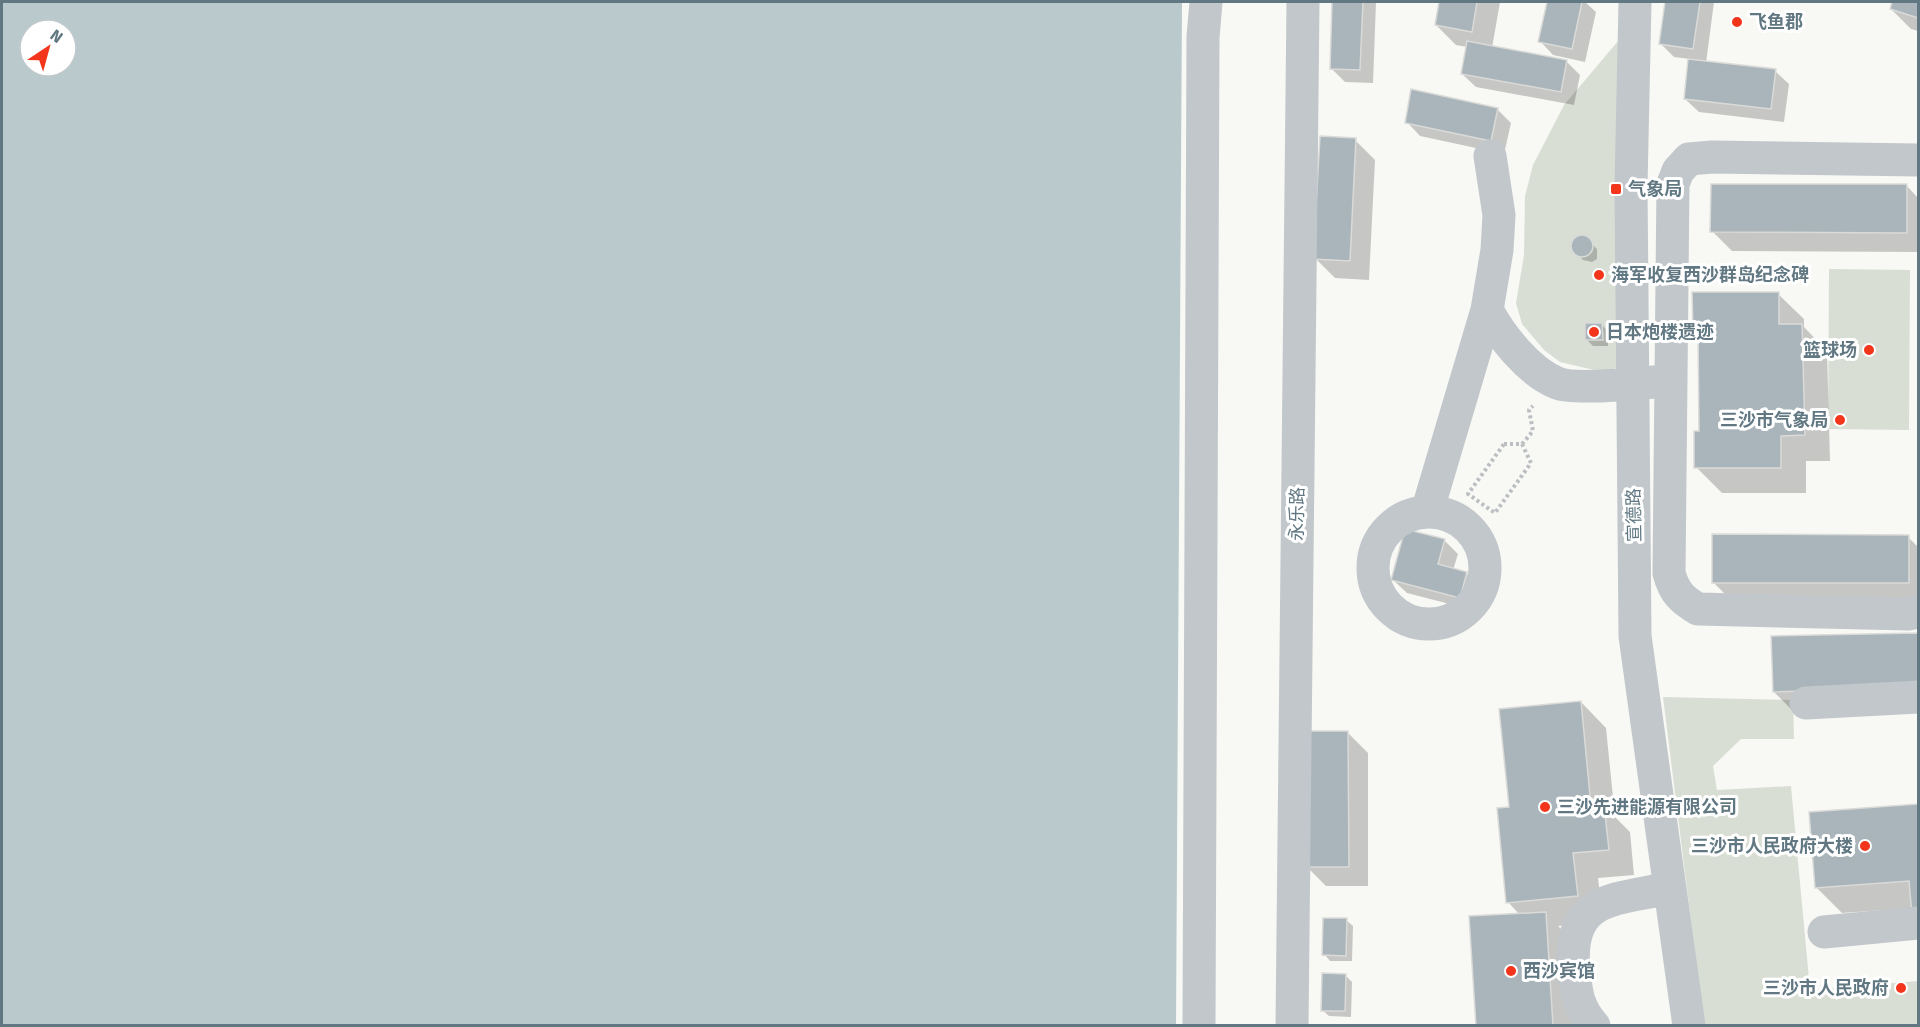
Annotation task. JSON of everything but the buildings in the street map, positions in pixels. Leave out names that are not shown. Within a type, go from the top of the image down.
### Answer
[{"type":"street","points":[[1199,1026],[1203,49],[1206,2]]},
{"type":"street","name":"永乐路","points":[[1292,1026],[1303,2]]},
{"type":"street","name":"宣德路","points":[[1635,2],[1631,186],[1635,636],[1689,1026]]},
{"type":"street","points":[[1427,512],[1487,310],[1497,250],[1499,215],[1490,156]]},
{"type":"street","points":[[1918,160],[1712,157],[1689,159],[1678,171],[1673,184],[1669,573],[1672,587],[1683,600],[1698,609],[1908,614],[1918,612]]},
{"type":"street","points":[[1487,310],[1498,331],[1530,364],[1558,384],[1632,384],[1671,381]]},
{"type":"street","points":[[1806,704],[1918,696]]},
{"type":"street","points":[[1594,1026],[1582,1012],[1576,998],[1572,947],[1575,930],[1588,913],[1604,902],[1670,888]]},
{"type":"street","points":[[1824,932],[1918,923]]},
{"type":"path","points":[[1522,444],[1531,463],[1495,513],[1468,494],[1504,444],[1522,444],[1533,431],[1529,410],[1558,384]]},
{"type":"shaded area","points":[[2,2],[1182,2],[1176,1025],[2,1025]]},
{"type":"shaded area","points":[[1635,21],[1632,366],[1598,371],[1560,362],[1544,350],[1522,324],[1516,303],[1524,255],[1525,196],[1533,165],[1564,105]]},
{"type":"shaded area","name":"篮球场","points":[[1829,269],[1910,270],[1909,430],[1828,429]]},
{"type":"shaded area","points":[[1663,697],[1793,700],[1794,739],[1741,739],[1713,766],[1717,790],[1791,786],[1810,990],[1918,981],[1918,1025],[1704,1025]]},
{"type":"place","name":"飞鱼郡","points":[[1737,22]]},
{"type":"place","name":"气象局","points":[[1616,189]]},
{"type":"place","name":"海军收复西沙群岛纪念碑","points":[[1599,275]]},
{"type":"place","name":"日本炮楼遗迹","points":[[1594,332]]},
{"type":"place","name":"篮球场","points":[[1869,350]]},
{"type":"place","name":"三沙市气象局","points":[[1840,420]]},
{"type":"place","name":"三沙先进能源有限公司","points":[[1545,807]]},
{"type":"place","name":"三沙市人民政府大楼","points":[[1865,846]]},
{"type":"place","name":"西沙宾馆","points":[[1511,971]]},
{"type":"place","name":"三沙市人民政府","points":[[1901,988]]}]
